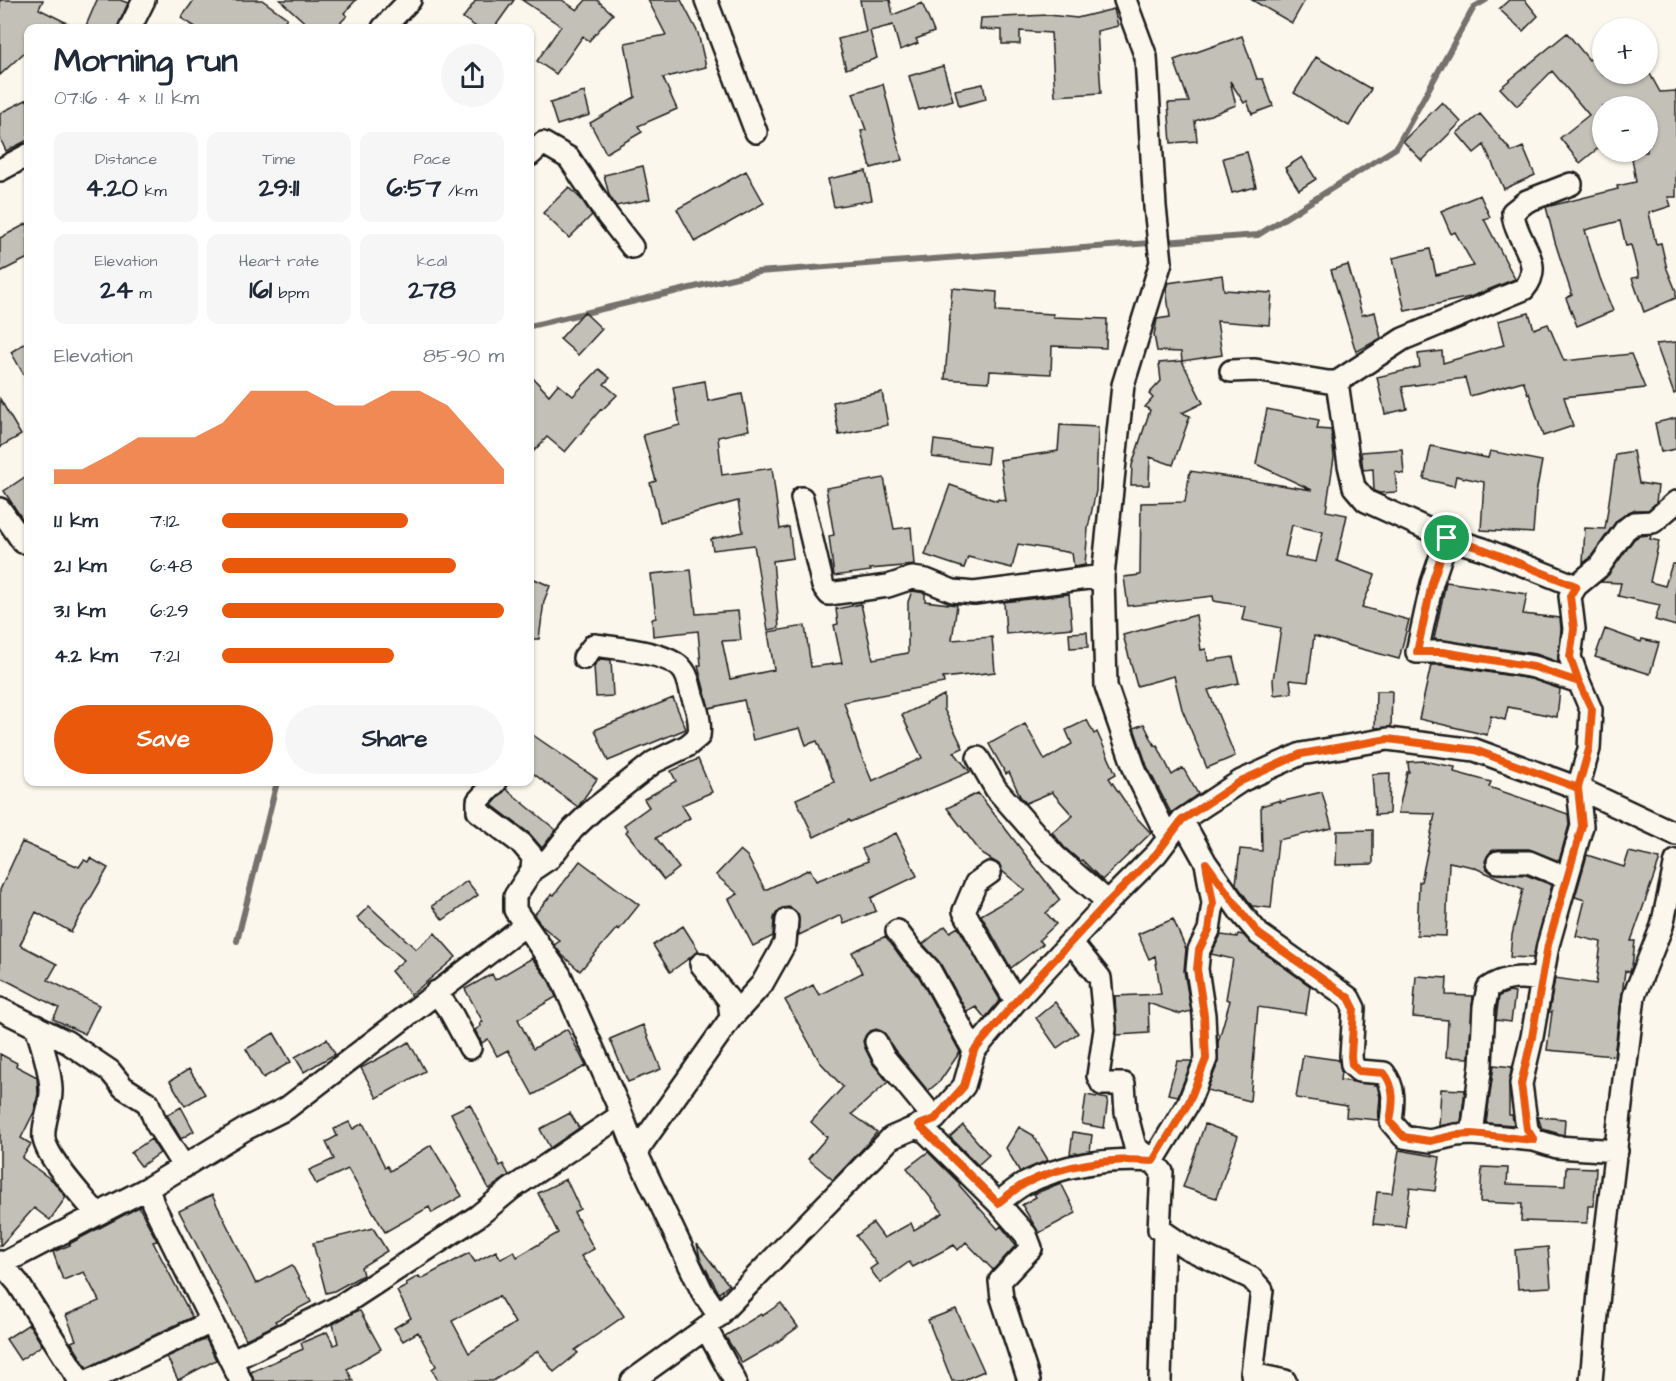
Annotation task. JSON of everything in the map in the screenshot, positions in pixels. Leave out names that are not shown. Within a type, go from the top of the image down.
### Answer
[{"type":"street","points":[[132,24],[144,0]]},
{"type":"street","points":[[387,24],[410,0]]},
{"type":"street","points":[[706,0],[756,132]]},
{"type":"street","points":[[1125,0],[1146,57],[1155,207],[1161,262],[1123,385],[1103,576],[1106,686],[1136,773],[1168,838]]},
{"type":"street","points":[[534,151],[543,143],[568,158],[632,247]]},
{"type":"street","points":[[0,170],[24,157]]},
{"type":"street","points":[[1231,371],[1255,370],[1337,382],[1403,339],[1524,289],[1532,280],[1533,265],[1514,224],[1513,212],[1527,201],[1571,184]]},
{"type":"street","points":[[1337,382],[1354,487],[1366,501],[1447,538],[1483,549],[1576,586]]},
{"type":"street","points":[[802,498],[823,586],[829,594],[888,586],[912,578],[926,580],[953,591],[974,593],[1103,576]]},
{"type":"street","points":[[1534,1140],[1527,1129],[1521,1084],[1532,1037],[1548,945],[1582,826],[1578,788],[1589,749],[1592,710],[1570,657],[1574,629],[1570,596],[1576,586],[1599,567],[1625,530],[1634,523],[1653,522],[1676,502]]},
{"type":"street","points":[[0,509],[22,542]]},
{"type":"street","points":[[1447,538],[1432,583],[1417,652],[1443,652],[1524,665],[1579,682]]},
{"type":"street","points":[[584,658],[594,645],[643,651],[676,664],[685,671],[694,699],[700,726],[699,736],[687,746],[654,762],[594,809],[573,829],[550,858],[532,870],[515,896],[515,910],[560,975],[617,1103],[620,1116],[636,1152],[702,1291],[735,1381]]},
{"type":"street","points":[[632,1381],[712,1322],[891,1138],[927,1122],[964,1086],[974,1051],[1016,1001],[1157,853],[1182,820],[1241,781],[1301,754],[1388,739],[1475,750],[1578,788],[1676,834]]},
{"type":"street","points":[[978,758],[996,789],[1055,856],[1108,902]]},
{"type":"street","points":[[492,786],[478,801],[478,811],[522,844],[533,857],[532,870]]},
{"type":"street","points":[[1182,820],[1206,863],[1259,934],[1349,998],[1354,1008],[1352,1065],[1359,1071],[1384,1073],[1391,1082],[1393,1098],[1390,1122],[1404,1137],[1430,1141],[1472,1134],[1534,1140],[1557,1147],[1617,1151]]},
{"type":"street","points":[[1591,1381],[1600,1282],[1634,996],[1662,926],[1676,861]]},
{"type":"street","points":[[1498,862],[1529,862],[1567,878]]},
{"type":"street","points":[[1153,1161],[1189,1102],[1206,1059],[1204,1015],[1197,969],[1199,950],[1209,930],[1213,903],[1206,863]]},
{"type":"street","points":[[990,873],[976,883],[964,911],[1016,1001]]},
{"type":"street","points":[[636,1152],[731,1018],[762,984],[785,943],[787,920]]},
{"type":"street","points":[[80,1381],[32,1304],[1,1263],[148,1188],[247,1128],[287,1108],[525,925]]},
{"type":"street","points":[[897,931],[929,969],[974,1051]]},
{"type":"street","points":[[1071,942],[1100,978],[1105,1029],[1098,1077],[1101,1084],[1124,1084],[1126,1112],[1135,1147],[1153,1161],[1162,1172],[1159,1228],[1187,1248],[1251,1278],[1262,1290],[1252,1374],[1285,1381]]},
{"type":"street","points":[[701,964],[729,1000],[731,1018]]},
{"type":"street","points":[[1472,1134],[1481,1065],[1484,1007],[1488,988],[1498,981],[1522,977],[1542,980]]},
{"type":"street","points":[[436,992],[451,1013],[470,1048]]},
{"type":"street","points":[[0,1010],[67,1042],[110,1071],[123,1087],[148,1103],[156,1123],[184,1167]]},
{"type":"street","points":[[36,1026],[51,1088],[50,1109],[44,1124],[44,1140],[68,1179],[98,1214]]},
{"type":"street","points":[[876,1042],[927,1122],[1026,1235],[1031,1248],[1000,1281],[1002,1298],[1029,1381]]},
{"type":"street","points":[[231,1361],[342,1305],[478,1216],[511,1189],[620,1116]]},
{"type":"street","points":[[998,1203],[1024,1184],[1074,1166],[1135,1160],[1153,1161]]},
{"type":"street","points":[[148,1188],[153,1204],[241,1381]]},
{"type":"street","points":[[1160,1381],[1164,1232]]},
{"type":"street","points":[[88,1381],[211,1322]]},
{"type":"building","points":[[0,0],[43,0],[39,9],[69,24],[24,24],[24,53],[0,75]]},
{"type":"building","points":[[97,0],[120,0],[128,3],[119,24],[87,24]]},
{"type":"building","points":[[194,0],[262,0],[287,18],[282,24],[191,24],[181,18]]},
{"type":"building","points":[[280,0],[356,0],[344,13],[347,16],[339,24],[307,24]]},
{"type":"building","points":[[476,0],[514,0],[497,24],[472,24],[463,18]]},
{"type":"building","points":[[522,0],[562,0],[577,10],[586,0],[597,0],[613,14],[589,41],[583,36],[556,74],[537,61],[561,26]]},
{"type":"building","points":[[648,0],[681,0],[698,33],[706,67],[663,78],[677,109],[638,126],[642,132],[606,153],[590,123],[635,97],[625,43],[666,35]]},
{"type":"building","points":[[860,0],[890,0],[893,15],[922,3],[934,32],[916,39],[918,43],[900,50],[893,25],[870,31],[877,58],[846,69],[838,39],[866,32]]},
{"type":"building","points":[[1252,0],[1305,0],[1292,23]]},
{"type":"building","points":[[1509,0],[1525,0],[1538,16],[1523,31],[1499,9]]},
{"type":"building","points":[[1114,9],[1118,26],[1097,31],[1101,93],[1055,96],[1051,33],[1020,31],[1020,44],[1002,44],[1002,30],[980,29],[981,18],[1048,15],[1077,18]]},
{"type":"building","points":[[1567,33],[1589,60],[1592,57],[1592,84],[1656,84],[1660,92],[1676,91],[1676,197],[1668,197],[1671,206],[1649,213],[1656,244],[1661,243],[1667,269],[1676,291],[1676,298],[1644,312],[1632,278],[1639,277],[1631,245],[1626,246],[1620,221],[1585,230],[1613,311],[1577,326],[1566,298],[1572,295],[1546,207],[1618,189],[1617,186],[1636,182],[1633,162],[1658,162],[1658,96],[1592,96],[1592,153],[1580,163],[1560,138],[1589,115],[1552,71],[1517,106],[1500,88]]},
{"type":"building","points":[[1242,36],[1257,79],[1263,79],[1273,106],[1252,114],[1247,101],[1244,103],[1230,81],[1236,105],[1195,121],[1197,141],[1171,143],[1168,103],[1189,102],[1174,60]]},
{"type":"building","points":[[1316,57],[1371,89],[1349,126],[1294,93]]},
{"type":"building","points":[[943,66],[953,100],[919,110],[909,76]]},
{"type":"building","points":[[883,84],[902,160],[871,168],[861,131],[866,130],[853,93]]},
{"type":"building","points":[[983,84],[986,99],[959,106],[955,90]]},
{"type":"building","points":[[584,92],[590,115],[557,125],[550,103]]},
{"type":"building","points":[[24,101],[24,142],[6,151],[0,138],[0,113]]},
{"type":"building","points":[[1442,102],[1461,122],[1422,161],[1403,141]]},
{"type":"building","points":[[1480,114],[1512,152],[1523,147],[1535,175],[1504,189],[1484,145],[1474,153],[1457,133]]},
{"type":"building","points":[[1247,152],[1256,187],[1232,193],[1223,158]]},
{"type":"building","points":[[1302,157],[1316,179],[1299,190],[1285,168]]},
{"type":"building","points":[[643,166],[650,199],[616,206],[609,195],[604,175]]},
{"type":"building","points":[[746,171],[764,203],[695,242],[677,209]]},
{"type":"building","points":[[866,171],[872,200],[834,207],[828,179]]},
{"type":"building","points":[[569,187],[592,215],[569,238],[543,213]]},
{"type":"building","points":[[1480,195],[1490,217],[1484,219],[1515,279],[1470,297],[1405,311],[1393,258],[1430,249],[1436,275],[1474,266],[1455,232],[1451,234],[1441,211]]},
{"type":"building","points":[[24,225],[24,260],[0,272],[0,238]]},
{"type":"building","points":[[1348,265],[1362,315],[1375,312],[1381,338],[1356,352],[1331,270]]},
{"type":"building","points":[[1222,275],[1224,290],[1272,293],[1269,325],[1217,321],[1222,355],[1182,361],[1181,352],[1157,351],[1154,335],[1157,319],[1170,317],[1166,288],[1168,283]]},
{"type":"building","points":[[952,288],[997,292],[996,311],[1053,314],[1053,317],[1107,319],[1106,348],[1052,346],[1051,374],[990,371],[989,382],[945,379]]},
{"type":"building","points":[[584,312],[602,329],[578,355],[560,339]]},
{"type":"building","points":[[1529,313],[1534,329],[1548,324],[1564,361],[1631,354],[1645,388],[1564,397],[1573,426],[1543,436],[1523,381],[1470,396],[1465,378],[1402,387],[1407,409],[1385,414],[1377,377],[1420,367],[1418,354],[1442,351],[1443,363],[1504,345],[1498,321]]},
{"type":"building","points":[[1676,342],[1676,393],[1674,394],[1656,344]]},
{"type":"building","points":[[24,344],[24,375],[11,352]]},
{"type":"building","points":[[1182,361],[1203,403],[1182,413],[1190,416],[1173,465],[1150,457],[1149,485],[1131,485],[1132,465],[1150,410],[1145,407],[1153,398],[1149,394],[1161,381],[1159,363]]},
{"type":"building","points":[[599,369],[610,378],[604,384],[617,395],[601,409],[565,452],[547,437],[534,451],[534,379],[549,395],[558,384],[573,396]]},
{"type":"building","points":[[705,381],[708,401],[742,394],[749,430],[718,437],[722,475],[772,468],[780,529],[789,527],[793,558],[773,561],[779,628],[768,630],[754,545],[713,550],[711,539],[743,532],[738,501],[660,522],[650,483],[656,481],[643,435],[680,425],[673,387]]},
{"type":"building","points":[[882,392],[888,425],[839,435],[833,402]]},
{"type":"building","points":[[0,399],[21,435],[0,447]]},
{"type":"building","points":[[1267,409],[1319,420],[1317,429],[1331,430],[1334,457],[1326,511],[1347,515],[1337,561],[1375,575],[1362,607],[1409,620],[1399,659],[1314,636],[1308,682],[1290,680],[1292,693],[1274,695],[1273,680],[1281,628],[1242,620],[1245,606],[1214,601],[1213,596],[1128,606],[1124,577],[1140,575],[1141,503],[1185,502],[1190,471],[1312,490],[1256,464]],"holes":[[[1292,525],[1323,532],[1316,562],[1285,556]]]},
{"type":"building","points":[[1676,418],[1676,449],[1661,452],[1655,423]]},
{"type":"building","points":[[1060,425],[1098,427],[1096,491],[1088,528],[1085,565],[1074,567],[1072,553],[1018,544],[1012,568],[968,557],[964,568],[925,555],[950,485],[997,501],[998,499],[1006,501],[1000,460],[1058,451]]},
{"type":"building","points":[[934,440],[989,447],[987,464],[932,457]]},
{"type":"building","points":[[1431,446],[1488,458],[1490,451],[1542,461],[1536,493],[1533,533],[1481,530],[1484,482],[1456,476],[1454,486],[1424,479]]},
{"type":"building","points":[[1402,449],[1404,474],[1395,472],[1397,492],[1374,491],[1373,469],[1363,470],[1361,452]]},
{"type":"building","points":[[1633,451],[1639,483],[1658,486],[1656,503],[1648,510],[1633,510],[1617,520],[1590,558],[1583,563],[1585,528],[1605,529],[1616,454]]},
{"type":"building","points":[[24,478],[24,522],[4,491]]},
{"type":"building","points":[[884,478],[894,529],[911,527],[914,565],[870,569],[871,571],[834,576],[829,536],[834,535],[826,488]]},
{"type":"building","points":[[1651,535],[1650,539],[1659,541],[1650,582],[1665,586],[1672,564],[1676,564],[1676,626],[1655,620],[1660,605],[1618,596],[1621,583],[1601,582],[1634,539]]},
{"type":"building","points":[[691,570],[696,614],[738,611],[741,640],[722,641],[730,679],[774,670],[768,632],[805,626],[811,667],[842,663],[834,625],[838,624],[836,609],[861,604],[873,659],[908,653],[908,602],[912,591],[925,593],[925,601],[957,605],[952,640],[992,637],[995,672],[943,678],[944,683],[844,702],[859,750],[872,781],[922,758],[902,715],[944,695],[944,709],[963,748],[954,752],[970,772],[850,822],[849,820],[814,837],[796,799],[834,782],[817,741],[806,745],[800,728],[753,740],[744,700],[709,708],[698,666],[701,665],[698,631],[653,636],[652,619],[656,618],[651,574]]},
{"type":"building","points":[[534,579],[550,586],[544,601],[539,639],[534,639]]},
{"type":"building","points":[[1446,582],[1527,594],[1523,614],[1560,618],[1558,662],[1536,654],[1434,639]]},
{"type":"building","points":[[1069,594],[1072,628],[1006,634],[1004,602]]},
{"type":"building","points":[[1196,615],[1201,650],[1206,649],[1208,661],[1233,657],[1239,683],[1208,690],[1235,756],[1207,768],[1182,709],[1174,676],[1137,686],[1123,635]]},
{"type":"building","points":[[1605,629],[1641,642],[1642,639],[1659,643],[1650,674],[1595,657]]},
{"type":"building","points":[[1087,632],[1088,647],[1070,648],[1069,633]]},
{"type":"building","points":[[600,659],[611,660],[613,696],[596,697],[594,666]]},
{"type":"building","points":[[1431,665],[1531,679],[1560,689],[1557,717],[1508,707],[1505,720],[1491,716],[1487,735],[1419,719]]},
{"type":"building","points":[[1376,691],[1392,691],[1391,727],[1375,728]]},
{"type":"building","points":[[673,698],[686,729],[608,761],[595,730]]},
{"type":"building","points":[[1087,720],[1094,734],[1097,732],[1116,774],[1109,778],[1134,815],[1151,833],[1102,880],[1082,860],[1080,861],[1064,847],[1052,832],[1073,816],[1052,792],[1026,803],[1020,796],[1009,772],[1006,774],[989,744],[1025,724],[1045,760],[1072,744],[1066,730]]},
{"type":"building","points":[[1144,724],[1172,775],[1183,768],[1198,794],[1171,813],[1147,766],[1134,728]]},
{"type":"building","points":[[534,736],[597,779],[578,807],[534,774]]},
{"type":"building","points":[[698,759],[712,792],[682,805],[690,818],[656,838],[679,868],[664,880],[626,832],[628,830],[624,825],[649,807],[644,799],[676,781],[671,771]]},
{"type":"building","points":[[1423,761],[1455,767],[1454,772],[1491,782],[1489,787],[1568,814],[1569,825],[1559,861],[1529,849],[1498,849],[1491,851],[1485,861],[1487,869],[1492,873],[1526,875],[1552,885],[1533,958],[1510,957],[1512,935],[1523,889],[1473,867],[1449,862],[1446,936],[1417,935],[1419,882],[1421,882],[1435,814],[1398,813],[1407,772],[1409,772],[1408,762]]},
{"type":"building","points":[[1390,773],[1389,814],[1375,815],[1372,774]]},
{"type":"building","points":[[506,789],[556,830],[542,848],[530,834],[492,805]]},
{"type":"building","points":[[1322,792],[1332,828],[1278,840],[1271,908],[1252,906],[1236,884],[1240,849],[1262,851],[1261,806]]},
{"type":"building","points":[[978,793],[1060,900],[1046,913],[1056,924],[1039,940],[1043,944],[1011,968],[981,915],[1025,890],[1002,871],[1000,865],[982,854],[947,808]]},
{"type":"building","points":[[1373,830],[1373,864],[1336,865],[1337,831]]},
{"type":"building","points":[[896,833],[917,876],[871,898],[876,911],[844,924],[841,915],[799,935],[798,914],[789,907],[782,908],[774,918],[773,936],[753,946],[729,899],[738,894],[716,875],[740,850],[747,856],[765,890],[810,869],[816,881],[868,861],[862,849]]},
{"type":"building","points":[[22,842],[79,867],[84,860],[88,862],[90,858],[108,868],[71,932],[36,912],[20,945],[57,964],[48,980],[99,1005],[85,1034],[53,1019],[59,1008],[0,977],[0,890]]},
{"type":"building","points":[[1629,852],[1660,859],[1631,941],[1635,941],[1632,966],[1630,972],[1625,971],[1614,1056],[1547,1050],[1552,1012],[1549,1012],[1555,978],[1596,984],[1601,942],[1576,936],[1585,900],[1575,897],[1587,855],[1624,867]]},
{"type":"building","points":[[580,861],[639,905],[580,971],[562,955],[554,945],[560,941],[542,926],[534,915],[552,894],[554,895]]},
{"type":"building","points":[[467,881],[478,895],[443,920],[432,906]]},
{"type":"building","points":[[369,906],[416,949],[435,933],[456,957],[411,995],[391,971],[404,960],[357,918]]},
{"type":"building","points":[[1173,919],[1186,949],[1184,971],[1191,1011],[1180,1014],[1148,1003],[1149,1033],[1117,1035],[1115,996],[1161,994],[1155,956],[1149,959],[1138,934]]},
{"type":"building","points":[[683,926],[699,951],[670,972],[653,945]]},
{"type":"building","points":[[945,926],[950,932],[958,927],[1000,1000],[985,1018],[976,1007],[967,1012],[940,963],[923,944]]},
{"type":"building","points":[[1238,934],[1243,935],[1310,986],[1306,1014],[1258,1007],[1250,1101],[1207,1090],[1218,1063],[1218,1042],[1230,1001],[1226,999],[1233,959],[1211,954],[1221,935],[1237,937]]},
{"type":"building","points":[[886,936],[903,960],[919,977],[960,1052],[940,1081],[928,1091],[883,1032],[876,1029],[866,1035],[863,1041],[865,1048],[873,1064],[888,1082],[852,1114],[877,1132],[833,1180],[808,1159],[827,1137],[811,1122],[843,1087],[820,1062],[785,1000],[813,985],[819,995],[862,973],[852,952]]},
{"type":"building","points":[[532,958],[549,981],[556,997],[518,1019],[533,1049],[567,1029],[586,1066],[533,1095],[508,1050],[497,1056],[488,1039],[482,1043],[475,1030],[483,1022],[465,989],[492,974],[495,980]]},
{"type":"building","points":[[1416,976],[1447,978],[1446,995],[1473,996],[1469,1058],[1446,1057],[1448,1020],[1413,1017]]},
{"type":"building","points":[[1509,992],[1515,993],[1511,1022],[1496,1020],[1499,996]]},
{"type":"building","points":[[1055,1002],[1078,1033],[1057,1048],[1036,1018]]},
{"type":"building","points":[[643,1025],[661,1069],[628,1082],[610,1039]]},
{"type":"building","points":[[274,1033],[291,1062],[263,1078],[246,1049]]},
{"type":"building","points":[[327,1039],[335,1054],[304,1072],[295,1057]]},
{"type":"building","points":[[409,1042],[425,1071],[377,1098],[361,1068]]},
{"type":"building","points":[[0,1054],[37,1077],[38,1094],[34,1112],[21,1138],[31,1144],[22,1158],[53,1181],[66,1197],[50,1220],[34,1208],[0,1246]]},
{"type":"building","points":[[1303,1055],[1339,1060],[1340,1080],[1377,1085],[1380,1097],[1378,1120],[1346,1117],[1347,1106],[1296,1098]]},
{"type":"building","points":[[1177,1061],[1192,1061],[1178,1096],[1168,1094]]},
{"type":"building","points":[[1494,1065],[1512,1067],[1509,1082],[1509,1115],[1512,1115],[1514,1125],[1486,1123]]},
{"type":"building","points":[[189,1069],[205,1094],[185,1106],[170,1081]]},
{"type":"building","points":[[1441,1089],[1465,1090],[1461,1122],[1439,1126]]},
{"type":"building","points":[[1086,1095],[1108,1099],[1104,1128],[1082,1124]]},
{"type":"building","points":[[470,1104],[500,1166],[503,1164],[509,1175],[489,1189],[451,1113]]},
{"type":"building","points":[[181,1107],[194,1131],[181,1139],[167,1115]]},
{"type":"building","points":[[570,1113],[579,1128],[550,1148],[540,1129]]},
{"type":"building","points":[[1538,1117],[1565,1119],[1564,1135],[1542,1129]]},
{"type":"building","points":[[349,1122],[353,1129],[363,1123],[385,1167],[387,1166],[390,1171],[431,1145],[462,1196],[432,1213],[429,1207],[385,1232],[348,1169],[316,1184],[309,1170],[334,1159],[326,1142],[337,1136],[334,1129]]},
{"type":"building","points":[[1205,1124],[1238,1136],[1216,1198],[1183,1187]]},
{"type":"building","points":[[963,1125],[989,1155],[978,1165],[950,1137]]},
{"type":"building","points":[[1019,1127],[1033,1135],[1048,1160],[1020,1172],[1006,1148]]},
{"type":"building","points":[[1073,1132],[1092,1135],[1090,1151],[1070,1154]]},
{"type":"building","points":[[151,1139],[160,1153],[141,1166],[131,1153]]},
{"type":"building","points":[[1399,1150],[1440,1157],[1435,1191],[1410,1188],[1405,1227],[1373,1224],[1377,1192],[1392,1193]]},
{"type":"building","points":[[928,1152],[960,1184],[998,1229],[1001,1226],[1016,1245],[993,1270],[966,1242],[958,1250],[954,1245],[913,1267],[909,1262],[880,1283],[870,1269],[877,1264],[856,1236],[873,1223],[884,1238],[911,1223],[914,1230],[943,1213],[907,1168]]},
{"type":"building","points":[[1482,1167],[1508,1168],[1507,1184],[1565,1186],[1566,1167],[1596,1168],[1594,1206],[1588,1206],[1587,1223],[1521,1221],[1522,1204],[1480,1202]]},
{"type":"building","points":[[566,1179],[580,1209],[574,1212],[594,1249],[581,1256],[624,1316],[575,1350],[578,1353],[554,1372],[538,1351],[493,1381],[438,1381],[432,1369],[436,1366],[418,1332],[403,1341],[394,1328],[411,1318],[397,1291],[419,1276],[421,1279],[469,1253],[475,1262],[496,1251],[501,1259],[514,1251],[517,1257],[558,1233],[538,1193]],"holes":[[[499,1296],[515,1323],[469,1353],[452,1321]]]},
{"type":"building","points":[[1061,1183],[1076,1213],[1039,1233],[1022,1205],[1036,1197],[1034,1194]]},
{"type":"building","points":[[212,1195],[256,1284],[292,1265],[311,1302],[275,1321],[277,1324],[246,1339],[179,1211]]},
{"type":"building","points":[[139,1207],[157,1241],[153,1242],[192,1317],[87,1368],[71,1342],[76,1340],[66,1315],[99,1301],[84,1272],[63,1280],[53,1252]]},
{"type":"building","points":[[373,1228],[387,1251],[361,1267],[363,1275],[326,1293],[313,1243]]},
{"type":"building","points":[[697,1244],[729,1285],[719,1293],[700,1258]]},
{"type":"building","points":[[1548,1247],[1551,1287],[1518,1289],[1515,1250]]},
{"type":"building","points":[[781,1303],[798,1327],[742,1363],[725,1336]]},
{"type":"building","points":[[956,1309],[984,1371],[961,1381],[952,1381],[928,1320]]},
{"type":"building","points":[[360,1311],[381,1349],[347,1369],[353,1381],[254,1381],[251,1372],[303,1349],[301,1343],[327,1332],[334,1345],[338,1343],[333,1324]]},
{"type":"building","points":[[29,1324],[42,1345],[20,1360],[6,1339]]},
{"type":"building","points":[[206,1339],[216,1360],[178,1380],[167,1357]]},
{"type":"waterway","points":[[534,325],[758,272],[1258,235],[1396,148],[1474,7],[1486,0]]},
{"type":"waterway","points":[[237,941],[276,786]]},
{"type":"route","points":[[1447,538],[1432,583],[1417,652],[1443,652],[1534,667],[1579,682],[1592,710],[1589,749],[1578,788],[1582,826],[1548,945],[1532,1037],[1521,1084],[1527,1129],[1534,1140],[1472,1134],[1430,1141],[1404,1137],[1390,1122],[1393,1098],[1391,1082],[1384,1073],[1359,1071],[1352,1065],[1354,1008],[1349,998],[1259,934],[1206,863],[1213,903],[1209,930],[1199,950],[1197,969],[1204,1015],[1206,1059],[1189,1102],[1153,1161],[1135,1160],[1074,1166],[1024,1184],[998,1203],[919,1125],[935,1119],[964,1086],[974,1051],[1016,1001],[1157,853],[1182,820],[1241,781],[1301,754],[1388,739],[1475,750],[1578,788],[1589,749],[1592,710],[1570,657],[1574,629],[1570,596],[1576,586],[1483,549],[1447,538]]}]
